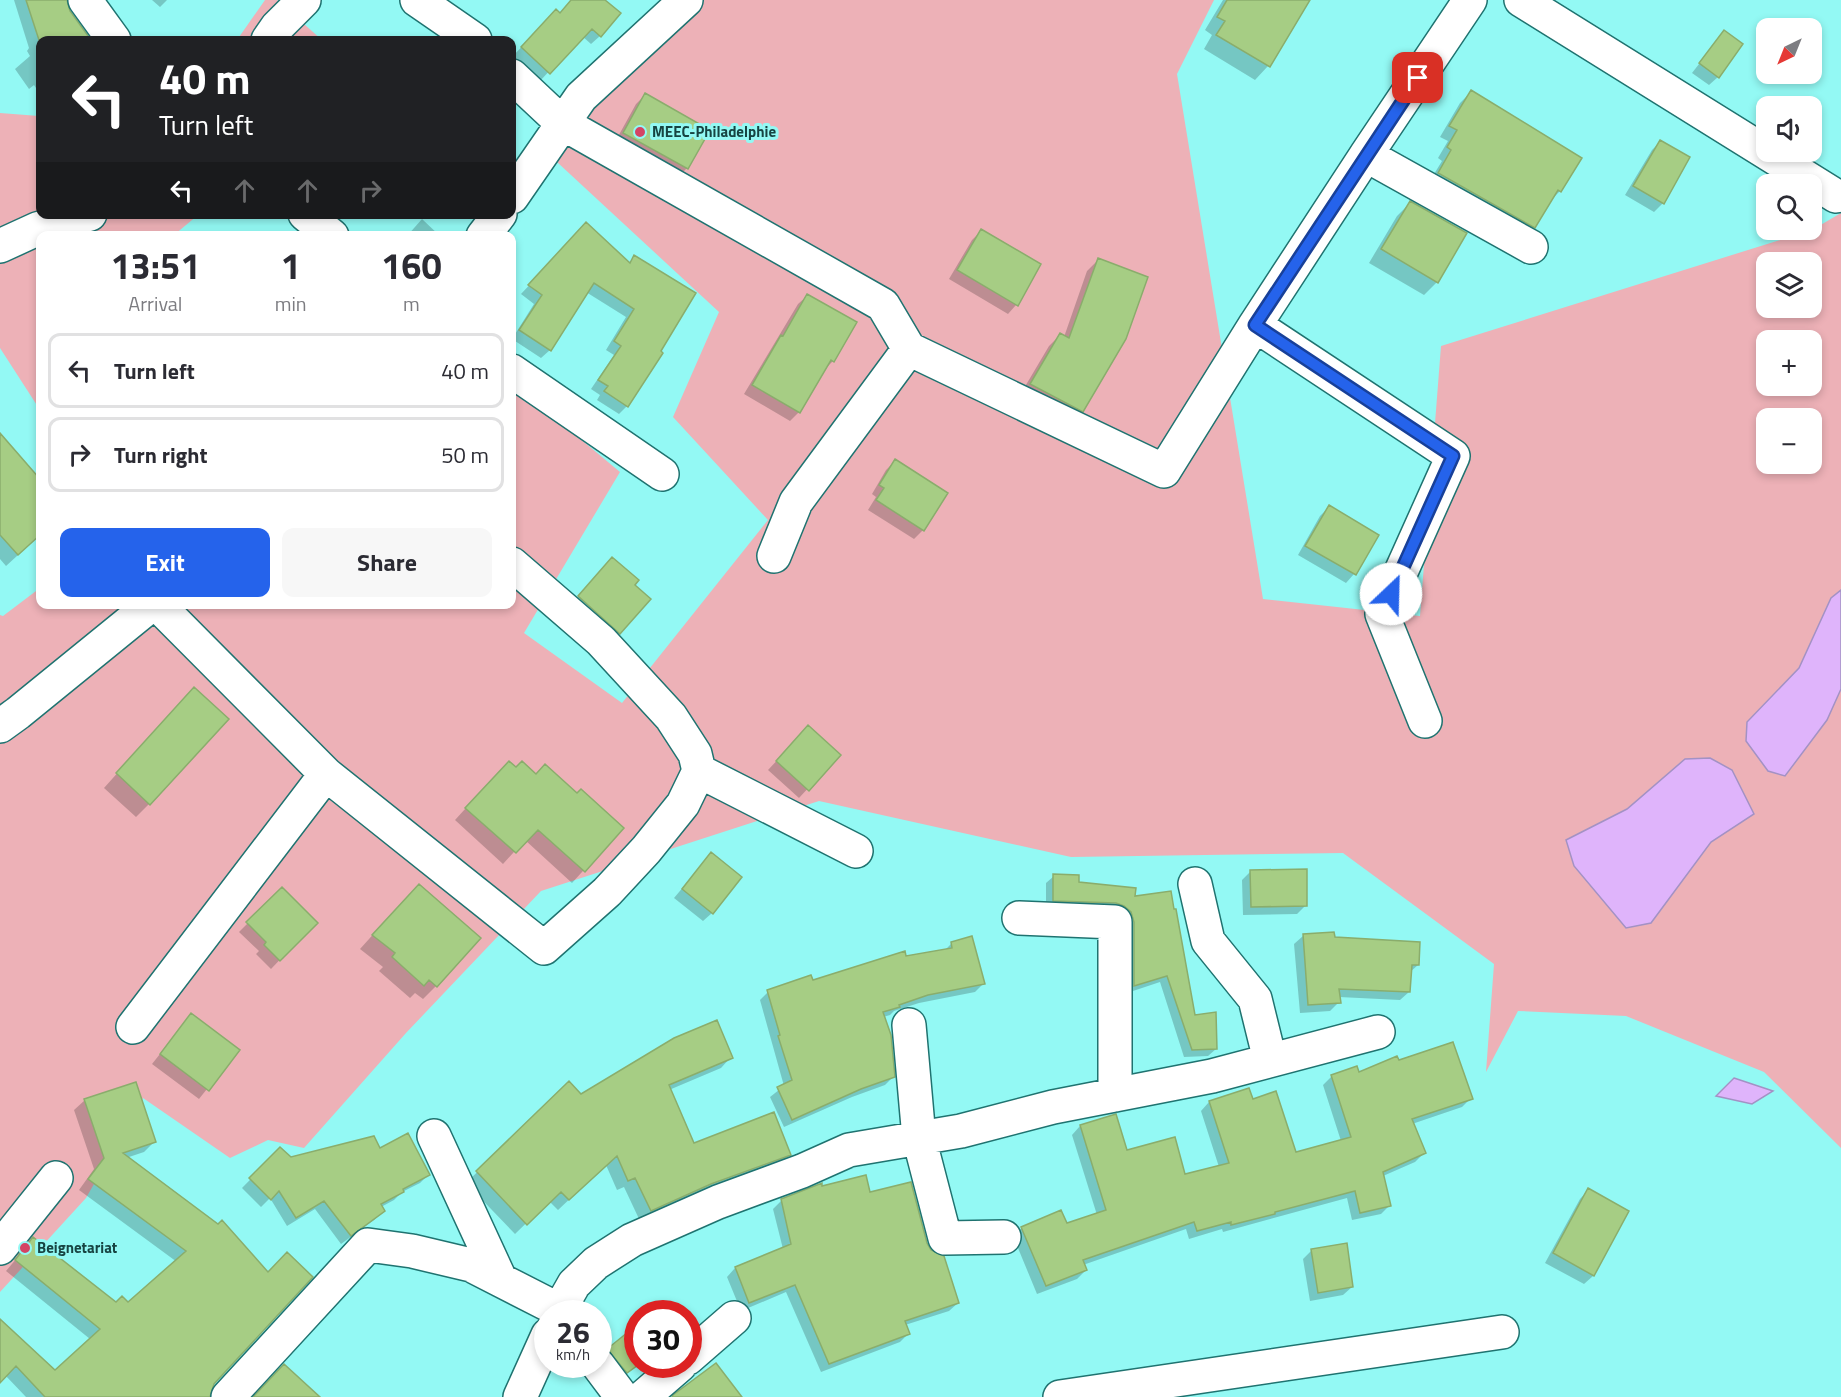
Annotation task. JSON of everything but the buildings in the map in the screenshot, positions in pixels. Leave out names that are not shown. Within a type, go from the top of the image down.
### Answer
[{"type":"street","points":[[85,0],[111,36]]},
{"type":"street","points":[[271,36],[304,0]]},
{"type":"street","points":[[417,0],[469,36]]},
{"type":"street","points":[[516,191],[580,97],[686,0]]},
{"type":"street","points":[[516,80],[562,123],[883,304],[909,349],[1164,471],[1255,325],[1470,0]]},
{"type":"street","points":[[1521,0],[1836,195]]},
{"type":"street","points":[[1366,155],[1531,248]]},
{"type":"street","points":[[0,246],[37,229],[72,219]]},
{"type":"street","points":[[311,219],[326,231]]},
{"type":"street","points":[[487,231],[496,219]]},
{"type":"street","points":[[1255,325],[1453,456],[1382,614],[1425,721]]},
{"type":"street","points":[[774,556],[796,502],[909,349]]},
{"type":"street","points":[[516,374],[662,474]]},
{"type":"street","points":[[162,609],[326,774],[544,948],[607,892],[646,850],[683,804],[699,771],[695,753],[671,717],[601,641],[516,567]]},
{"type":"street","points":[[0,726],[146,609]]},
{"type":"street","points":[[699,771],[856,851]]},
{"type":"street","points":[[133,1027],[326,774]]},
{"type":"street","points":[[1195,884],[1208,941],[1254,999],[1270,1060]]},
{"type":"street","points":[[1019,918],[1115,922],[1115,1095]]},
{"type":"street","points":[[909,1025],[919,1138],[945,1238],[1004,1237]]},
{"type":"street","points":[[566,1300],[574,1284],[589,1270],[632,1240],[718,1202],[802,1171],[849,1150],[961,1131],[1053,1107],[1212,1076],[1377,1032]]},
{"type":"street","points":[[434,1136],[500,1280]]},
{"type":"street","points":[[0,1248],[56,1178]]},
{"type":"street","points":[[228,1397],[368,1245],[412,1251],[471,1264],[534,1303]]},
{"type":"street","points":[[702,1346],[734,1318]]},
{"type":"street","points":[[1060,1397],[1096,1394],[1502,1332]]},
{"type":"street","points":[[520,1397],[534,1366]]},
{"type":"street","points":[[608,1378],[622,1397]]},
{"type":"street","points":[[643,1397],[665,1378]]},
{"type":"shaded area","points":[[265,0],[277,0],[318,36],[240,36]]},
{"type":"shaded area","points":[[686,0],[1214,0],[1177,74],[1263,599],[1420,616],[1441,346],[1780,240],[1822,240],[1822,224],[1841,213],[1841,1148],[1764,1072],[1626,1016],[1518,1011],[1486,1072],[1494,964],[1343,853],[1071,857],[819,801],[541,891],[406,1033],[304,1148],[268,1140],[230,1158],[143,1098],[86,1198],[0,1292],[0,615],[3,616],[36,591],[36,609],[516,609],[516,385],[620,472],[524,633],[622,703],[768,520],[673,417],[719,312],[544,150]]},
{"type":"shaded area","points":[[0,113],[36,116],[36,219],[193,219],[179,231],[36,231],[36,404],[0,348]]},
{"type":"shaded area","points":[[1841,590],[1841,689],[1827,720],[1785,776],[1768,771],[1746,741],[1747,722],[1799,668],[1831,598]]},
{"type":"shaded area","points":[[1710,758],[1732,770],[1754,814],[1711,842],[1651,923],[1626,928],[1574,866],[1566,840],[1627,809],[1685,759]]},
{"type":"shaded area","points":[[1734,1078],[1773,1091],[1752,1104],[1716,1096]]},
{"type":"place","name":"MEEC-Philadelphie","points":[[640,132]]},
{"type":"place","name":"Beignetariat","points":[[25,1248]]},
{"type":"route","points":[[1391,594],[1453,456],[1255,325],[1418,78]]}]
